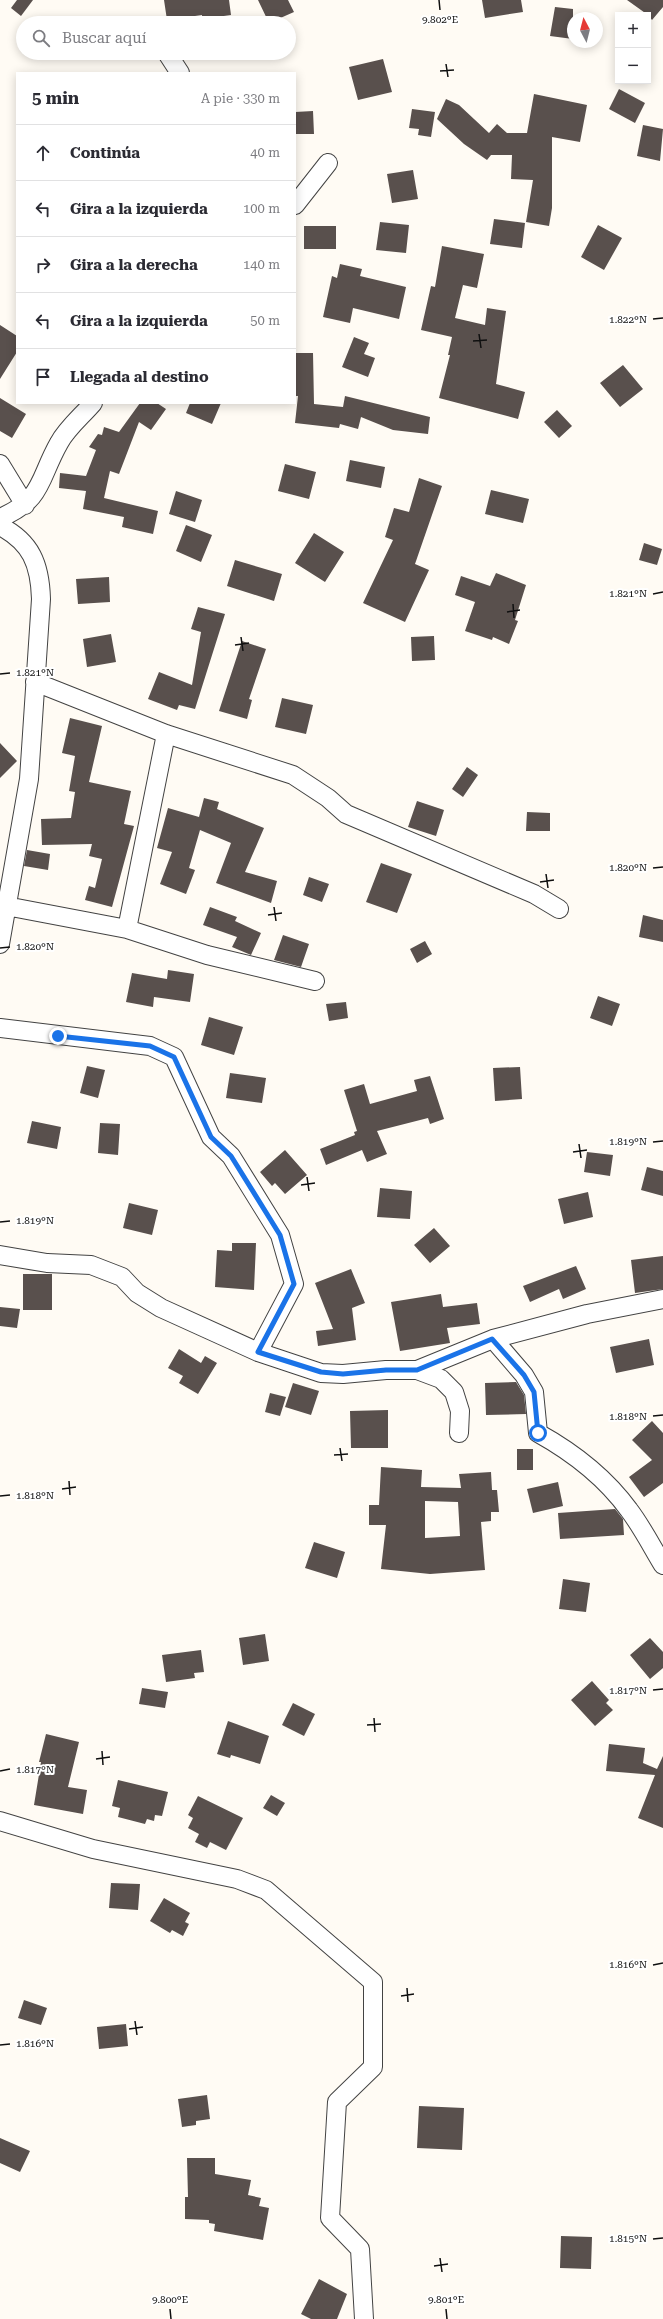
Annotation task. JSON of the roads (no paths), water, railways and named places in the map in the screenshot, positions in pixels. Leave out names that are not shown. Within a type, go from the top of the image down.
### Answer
[{"type":"street","points":[[172,60],[179,72]]},
{"type":"street","points":[[296,203],[328,163]]},
{"type":"street","points":[[0,518],[25,505],[35,495],[59,442],[92,404]]},
{"type":"street","points":[[0,464],[25,505]]},
{"type":"street","points":[[0,526],[16,534],[29,550],[37,565],[40,578],[29,779],[0,944]]},
{"type":"street","points":[[35,682],[166,734],[293,775],[328,798],[346,814],[534,894],[559,909]]},
{"type":"street","points":[[127,929],[166,734]]},
{"type":"street","points":[[6,906],[127,929],[207,955],[315,981]]},
{"type":"street","points":[[0,1028],[150,1046],[174,1057],[211,1137],[231,1156],[280,1235],[294,1284],[258,1352]]},
{"type":"street","points":[[0,1255],[47,1263],[91,1265],[122,1277],[137,1293],[161,1308],[258,1352],[321,1372],[343,1374],[386,1370],[417,1370],[441,1379],[454,1392],[460,1411],[459,1433]]},
{"type":"street","points":[[417,1370],[492,1339],[587,1314],[663,1299]]},
{"type":"street","points":[[492,1339],[524,1375],[534,1392],[538,1433],[567,1449],[597,1474],[629,1510],[663,1565]]},
{"type":"street","points":[[0,1821],[93,1849],[238,1879],[266,1890],[373,1982],[373,2067],[337,2102],[330,2218],[360,2249],[364,2319]]}]
